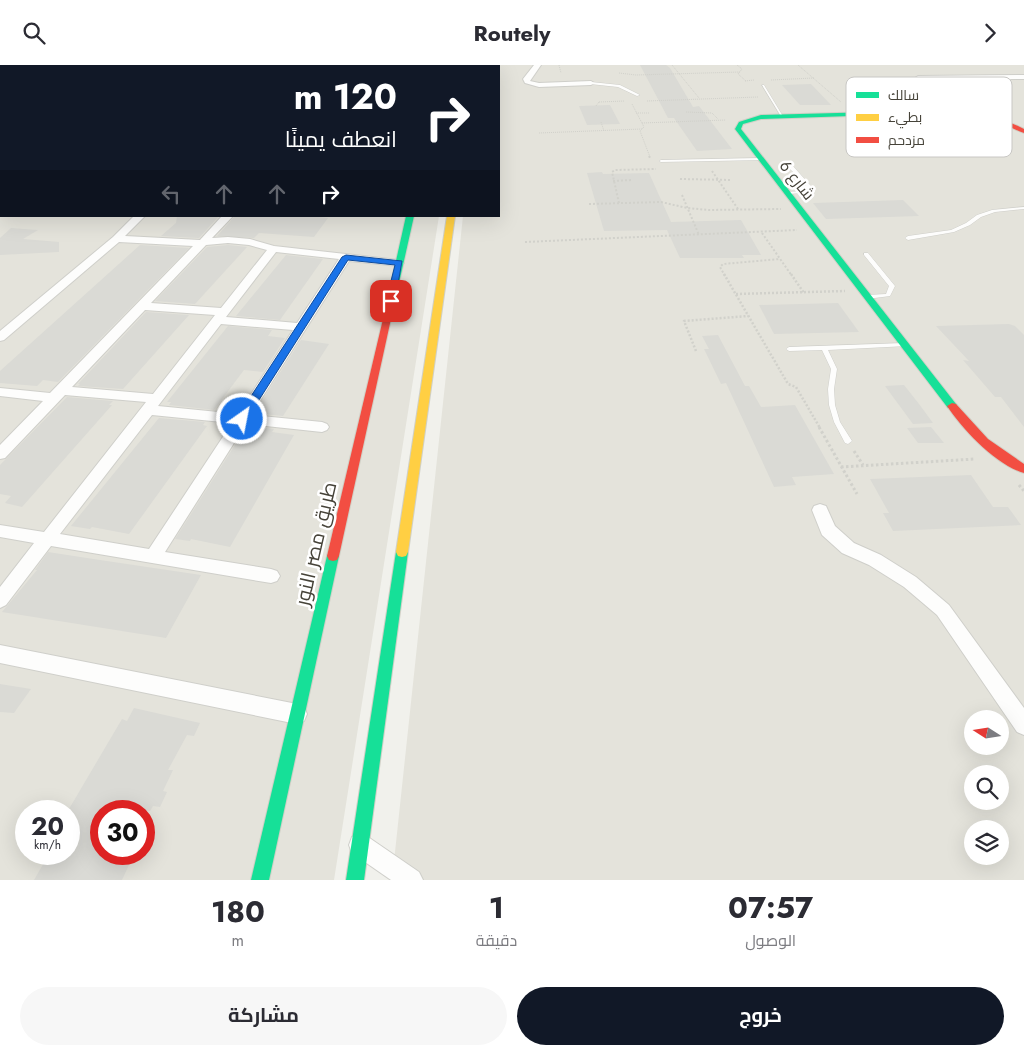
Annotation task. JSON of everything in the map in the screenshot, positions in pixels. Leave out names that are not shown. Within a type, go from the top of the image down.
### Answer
[{"type":"street","points":[[538,65],[526,79],[527,82],[539,85],[590,83]]},
{"type":"street","points":[[741,123],[761,117],[846,114]]},
{"type":"street","name":"شارع 6","points":[[741,123],[738,129],[741,134],[982,443],[1000,457],[1024,469]]},
{"type":"street","points":[[1012,123],[1024,131]]},
{"type":"street","points":[[0,337],[117,239],[139,217]]},
{"type":"street","points":[[0,454],[227,217]]},
{"type":"street","name":"طريق مصر النور","points":[[260,880],[410,217]]},
{"type":"street","points":[[355,880],[451,217]]},
{"type":"street","points":[[117,239],[203,242],[228,240],[250,242],[273,249],[399,263]]},
{"type":"street","points":[[0,600],[273,249]]},
{"type":"street","points":[[153,557],[346,257]]},
{"type":"street","points":[[143,305],[300,327]]},
{"type":"street","points":[[0,392],[58,394],[152,404],[242,419],[322,427]]},
{"type":"street","points":[[820,509],[828,530],[848,548],[875,560],[910,582],[943,610],[1024,725]]},
{"type":"street","points":[[0,531],[271,577]]},
{"type":"street","points":[[0,654],[297,714]]},
{"type":"street","points":[[360,845],[411,880]]},
{"type":"lane","points":[[590,83],[619,86],[631,90],[638,95]]},
{"type":"lane","points":[[763,86],[772,97],[782,117]]},
{"type":"lane","points":[[661,161],[760,159]]},
{"type":"lane","points":[[787,193],[804,192],[808,189],[808,185],[790,166]]},
{"type":"lane","points":[[908,238],[952,231],[980,216],[994,211],[1024,208]]},
{"type":"lane","points":[[865,294],[888,295],[892,286],[866,254]]},
{"type":"lane","points":[[789,349],[905,345]]},
{"type":"lane","points":[[824,348],[834,369],[830,389],[832,405],[837,422],[848,441]]},
{"type":"path","points":[[559,65],[561,73],[564,74]]},
{"type":"path","points":[[672,65],[700,99]]},
{"type":"path","points":[[737,65],[742,69],[738,74],[745,81],[763,86]]},
{"type":"path","points":[[798,65],[846,107]]},
{"type":"path","points":[[618,73],[740,72]]},
{"type":"path","points":[[770,80],[814,78]]},
{"type":"path","points":[[787,79],[791,84]]},
{"type":"path","points":[[745,81],[762,80]]},
{"type":"path","points":[[672,96],[675,100]]},
{"type":"path","points":[[639,101],[772,97]]},
{"type":"path","points":[[596,106],[598,102],[630,101],[644,127],[640,131],[655,169]]},
{"type":"path","points":[[686,112],[710,112],[718,120]]},
{"type":"path","points":[[636,113],[650,113]]},
{"type":"path","points":[[642,123],[718,120],[741,123]]},
{"type":"path","points":[[693,121],[697,127]]},
{"type":"path","points":[[601,122],[604,131]]},
{"type":"path","points":[[538,133],[642,129]]},
{"type":"path","points":[[710,168],[738,210]]},
{"type":"path","points":[[680,179],[732,180]]},
{"type":"path","points":[[613,181],[632,180]]},
{"type":"path","points":[[682,195],[700,235]]},
{"type":"path","points":[[589,204],[661,202],[687,208],[738,210],[799,209]]},
{"type":"path","points":[[525,242],[815,230]]},
{"type":"path","points":[[762,232],[804,293]]},
{"type":"path","points":[[736,295],[865,294]]},
{"type":"path","points":[[696,351],[684,321],[748,316]]},
{"type":"path","points":[[848,441],[863,465]]},
{"type":"path","points":[[842,467],[1000,457]]},
{"type":"shaded area","points":[[500,65],[1024,65],[1024,880],[392,880],[463,217],[500,217]]},
{"type":"shaded area","points":[[0,217],[439,217],[334,880],[0,880]]},
{"type":"building","points":[[640,65],[666,65],[670,68],[693,107],[699,106],[732,149],[697,151],[674,118],[668,118]]},
{"type":"building","points":[[811,84],[831,105],[800,105],[782,85]]},
{"type":"building","points":[[610,105],[620,124],[587,125],[579,106]]},
{"type":"building","points":[[602,172],[603,174],[649,173],[671,222],[741,220],[761,255],[742,255],[744,258],[680,258],[667,230],[604,231],[587,173]]},
{"type":"building","points":[[903,200],[919,216],[826,219],[813,203]]},
{"type":"building","points":[[177,217],[218,217],[199,238],[161,236],[176,223]]},
{"type":"building","points":[[234,217],[328,218],[314,237],[259,233],[254,238],[217,236]]},
{"type":"building","points":[[11,228],[38,230],[23,239],[59,242],[59,252],[0,255],[0,238]]},
{"type":"building","points":[[140,245],[189,248],[58,382],[43,380],[37,386],[0,383],[0,371]]},
{"type":"building","points":[[228,245],[247,247],[195,304],[155,301],[207,247]]},
{"type":"building","points":[[286,255],[323,259],[280,320],[236,316]]},
{"type":"building","points":[[838,303],[859,332],[774,334],[759,305]]},
{"type":"building","points":[[146,312],[189,315],[123,389],[78,386],[80,384],[78,384]]},
{"type":"building","points":[[1009,324],[1015,326],[1024,335],[1024,427],[1001,397],[995,397],[963,360],[969,361],[936,326]]},
{"type":"building","points":[[228,326],[272,330],[268,336],[285,338],[263,372],[244,370],[214,410],[169,405],[171,402],[167,402]]},
{"type":"building","points":[[718,335],[745,386],[749,386],[761,407],[795,405],[834,474],[792,477],[796,485],[774,487],[726,383],[721,384],[704,349],[709,349],[702,336]]},
{"type":"building","points":[[301,340],[329,344],[283,416],[254,413]]},
{"type":"building","points":[[904,385],[933,423],[913,424],[885,386]]},
{"type":"building","points":[[67,397],[113,401],[109,405],[112,405],[22,507],[5,503],[11,496],[0,494],[0,465]]},
{"type":"building","points":[[159,418],[205,422],[203,425],[207,426],[129,534],[92,527],[90,529],[71,526]]},
{"type":"building","points":[[247,426],[274,429],[272,432],[294,435],[230,547],[191,539],[190,541],[175,539]]},
{"type":"building","points":[[931,427],[944,443],[918,443],[907,428]]},
{"type":"building","points":[[971,475],[993,507],[1008,507],[1021,525],[893,531],[883,513],[889,513],[870,479]]},
{"type":"building","points":[[48,552],[201,575],[166,638],[2,612],[37,570],[35,570]]},
{"type":"building","points":[[0,684],[31,689],[14,713],[0,712]]},
{"type":"building","points":[[134,708],[200,723],[194,736],[187,735],[168,770],[173,770],[163,791],[167,792],[160,807],[155,806],[155,800],[90,800],[90,865],[129,865],[122,880],[34,880],[43,865],[80,865],[80,800],[74,800],[122,719],[127,721]]},
{"type":"traffic: fast","points":[[846,114],[761,117],[741,123],[738,129],[952,406]]},
{"type":"traffic: fast","points":[[387,319],[410,217]]},
{"type":"traffic: fast","points":[[355,880],[402,552]]},
{"type":"traffic: fast","points":[[260,880],[333,556]]},
{"type":"traffic: slow","points":[[402,552],[451,217]]},
{"type":"traffic: jam","points":[[1012,125],[1024,131]]},
{"type":"traffic: jam","points":[[333,556],[387,319]]},
{"type":"traffic: jam","points":[[952,406],[984,442],[1024,469]]},
{"type":"route","points":[[242,419],[346,257],[399,263],[391,301]]}]
